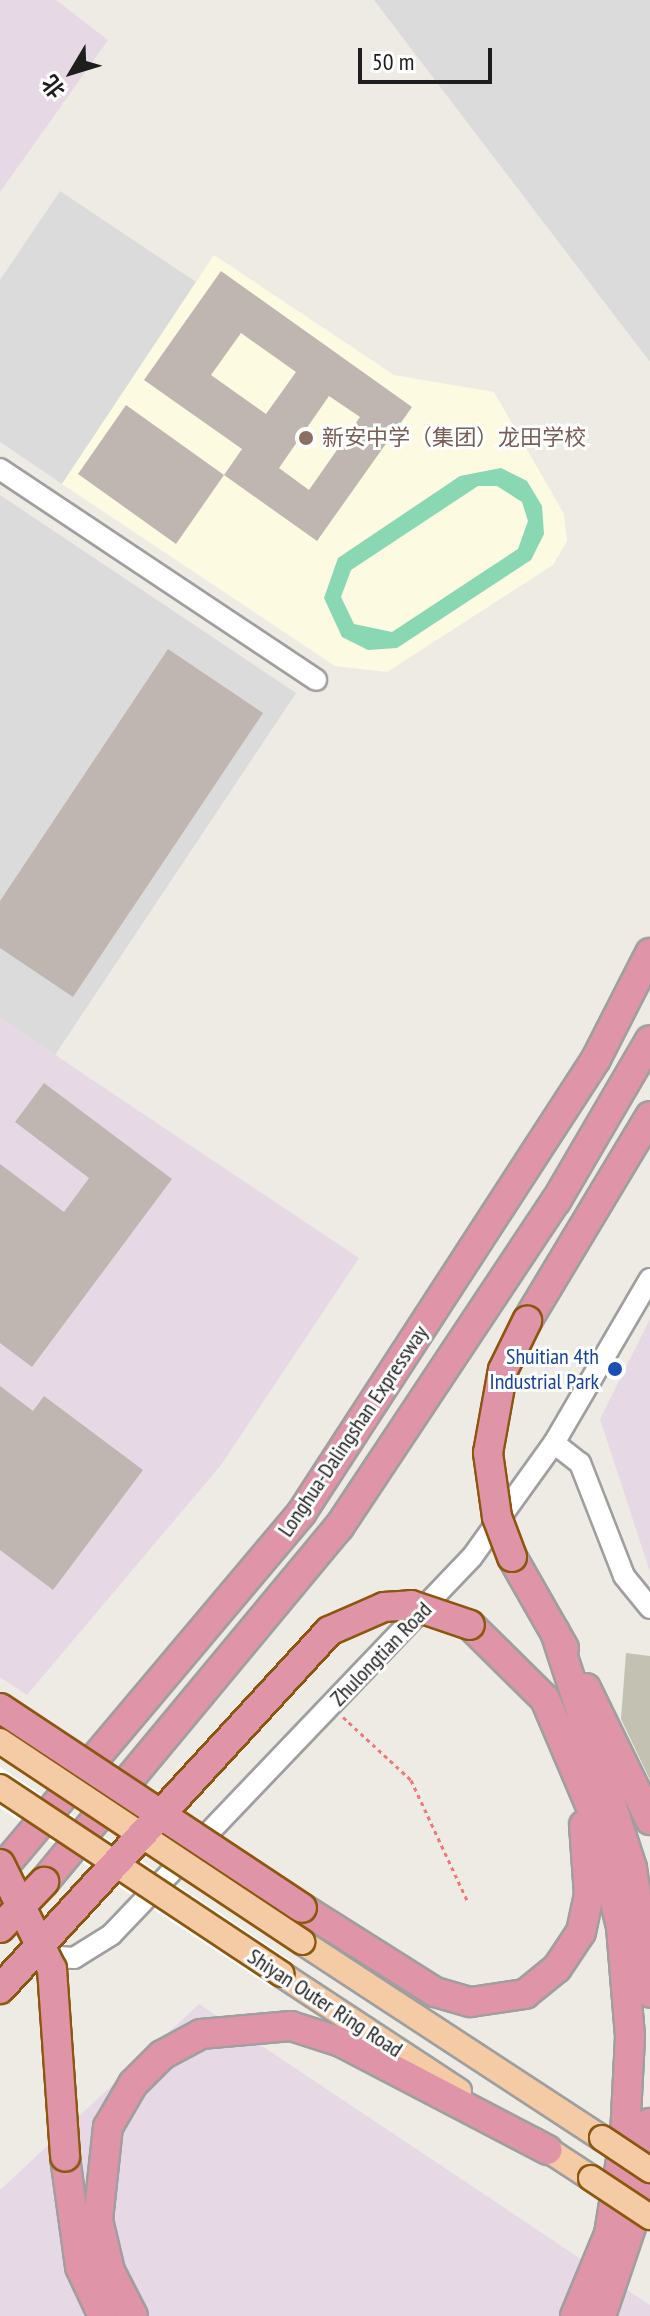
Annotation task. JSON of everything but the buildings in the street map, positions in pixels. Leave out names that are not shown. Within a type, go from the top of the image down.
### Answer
[{"type":"highway","name":"Longhua-Dalingshan Expressway","points":[[5,1863],[302,1512],[596,1059],[650,953]]},
{"type":"highway","name":"Longhua-Dalingshan Expressway","points":[[0,1928],[44,1882],[339,1527],[548,1214],[650,1040]]},
{"type":"highway","points":[[650,1116],[527,1321],[503,1370],[488,1453],[497,1517],[512,1557],[555,1632],[650,1820]]},
{"type":"highway","points":[[0,1989],[329,1631],[358,1615],[411,1605],[470,1625],[545,1699],[580,1772],[621,1927],[630,2085],[609,2234],[575,2316]]},
{"type":"highway","points":[[555,1632],[632,1868],[650,1993]]},
{"type":"highway","points":[[0,1708],[435,1992],[471,2002],[525,1994],[557,1968],[581,1932],[589,1895],[580,1772]]},
{"type":"highway","points":[[5,1863],[52,1969],[65,2157],[80,2267],[103,2316]]},
{"type":"highway","points":[[133,2316],[110,2271],[98,2220],[97,2177],[108,2127],[133,2084],[162,2055],[201,2034],[291,2026],[341,2042],[548,2150]]},
{"type":"highway","points":[[601,2316],[638,2207],[650,2123]]},
{"type":"main road","name":"Shiyan Outer Ring Road","points":[[0,1741],[650,2170]]},
{"type":"main road","name":"Shiyan Outer Ring Road","points":[[0,1787],[650,2217]]},
{"type":"street","points":[[0,469],[316,680]]},
{"type":"street","name":"Zhulongtian Road","points":[[45,1956],[74,1958],[111,1935],[472,1557],[554,1443],[650,1279]]},
{"type":"street","points":[[554,1443],[580,1463],[624,1576],[650,1608]]},
{"type":"path","points":[[331,1706],[411,1780],[468,1902]]},
{"type":"shaded area","points":[[0,0],[56,0],[108,40],[0,192]]},
{"type":"shaded area","points":[[374,0],[650,0],[650,362]]},
{"type":"shaded area","points":[[60,191],[196,282],[62,484],[0,442],[0,280]]},
{"type":"shaded area","name":"新安中学（集团）龙田学校","points":[[214,255],[394,375],[494,392],[564,514],[567,541],[553,565],[387,672],[335,666],[62,484]]},
{"type":"shaded area","points":[[0,495],[296,693],[55,1055],[0,1018]]},
{"type":"shaded area","points":[[0,1018],[359,1258],[221,1465],[27,1695],[0,1677]]},
{"type":"shaded area","points":[[650,1319],[650,1572],[600,1419]]},
{"type":"shaded area","points":[[626,1653],[650,1656],[650,1780],[621,1719]]},
{"type":"shaded area","points":[[199,2004],[650,2305],[650,2316],[0,2316],[0,2190]]},
{"type":"green space","points":[[501,468],[527,481],[542,506],[544,534],[531,560],[397,648],[368,650],[342,637],[324,598],[338,558],[460,476]],"holes":[[[478,486],[497,486],[522,502],[528,521],[518,549],[392,632],[354,624],[341,597],[351,570]]]},
{"type":"pier","points":[[0,1767],[290,1960],[272,1988],[0,1808]]},
{"type":"place","name":"新安中学（集团）龙田学校","points":[[306,438]]},
{"type":"place","name":"Shuitian 4th Industrial Park","points":[[615,1369]]}]
